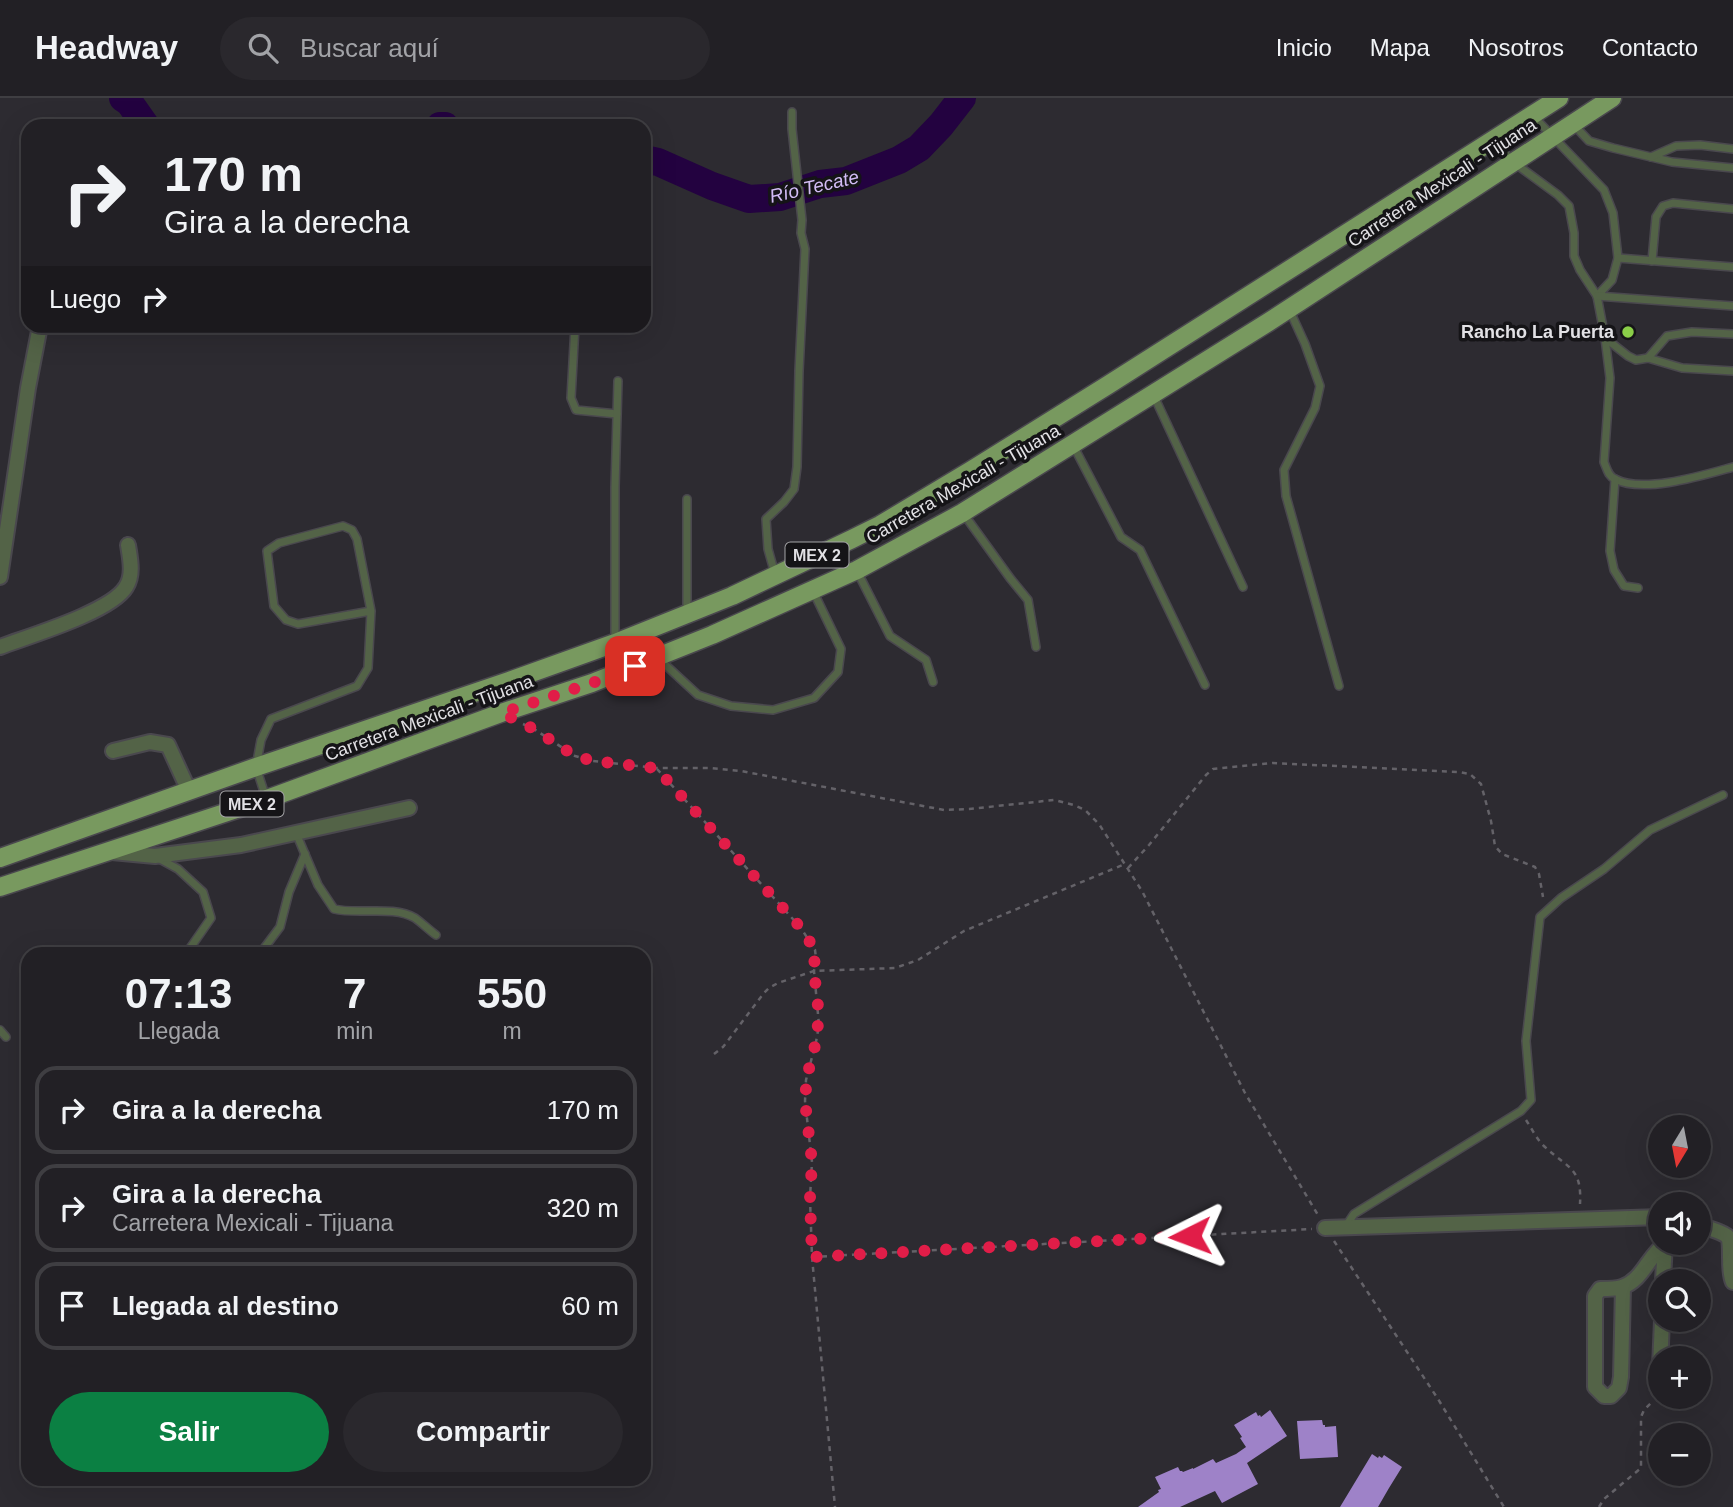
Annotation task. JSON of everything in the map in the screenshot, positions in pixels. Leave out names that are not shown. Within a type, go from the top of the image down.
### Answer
[{"type":"main road","name":"Carretera Mexicali - Tijuana","points":[[0,858],[615,643],[732,596],[880,525],[1051,421],[1559,98]]},
{"type":"main road","name":"Carretera Mexicali - Tijuana","points":[[0,887],[267,799],[592,683],[712,635],[857,570],[962,513],[1267,323],[1612,98]]},
{"type":"main road","points":[[1251,293],[1271,302],[1272,308],[1267,323]]},
{"type":"street","points":[[0,577],[7,487],[39,333]]},
{"type":"street","points":[[0,647],[94,612],[114,601],[127,587],[131,566],[128,545]]},
{"type":"street","points":[[113,751],[150,742],[168,746],[189,791]]},
{"type":"street","points":[[107,852],[155,856],[242,845],[409,808]]},
{"type":"street","points":[[1325,1228],[1648,1217]]},
{"type":"street","points":[[1711,1229],[1729,1237],[1730,1276],[1733,1282]]},
{"type":"street","points":[[1623,1287],[1621,1377],[1619,1388],[1611,1396],[1604,1396],[1594,1387],[1595,1296],[1600,1289],[1623,1287],[1642,1273],[1654,1255]]},
{"type":"lane","points":[[775,575],[768,549],[766,519],[794,489],[797,467],[805,249],[801,233],[792,112]]},
{"type":"lane","points":[[1533,114],[1604,190],[1613,213],[1618,258],[1612,280],[1597,296]]},
{"type":"lane","points":[[1573,123],[1589,141],[1672,163],[1733,168]]},
{"type":"lane","points":[[1493,140],[1513,162],[1569,206],[1574,233],[1574,256],[1597,296],[1605,338],[1610,378],[1604,462],[1609,474],[1626,482],[1646,484],[1677,482],[1733,467]]},
{"type":"lane","points":[[1650,157],[1676,146],[1700,145],[1733,149]]},
{"type":"lane","points":[[1652,261],[1656,217],[1663,206],[1673,203],[1733,209]]},
{"type":"lane","points":[[1618,258],[1733,267]]},
{"type":"lane","points":[[1597,296],[1733,306]]},
{"type":"lane","points":[[1289,308],[1306,344],[1320,386],[1315,408],[1284,470],[1286,496],[1339,686]]},
{"type":"lane","points":[[1648,358],[1667,336],[1692,332],[1733,334]]},
{"type":"lane","points":[[575,333],[571,398],[576,410],[617,414]]},
{"type":"lane","points":[[1605,338],[1636,360],[1648,358],[1682,368],[1733,371]]},
{"type":"lane","points":[[615,643],[618,380]]},
{"type":"lane","points":[[1153,394],[1243,587]]},
{"type":"lane","points":[[1072,444],[1121,537],[1140,550],[1205,685]]},
{"type":"lane","points":[[1615,479],[1609,551],[1614,570],[1624,586],[1638,588]]},
{"type":"lane","points":[[687,499],[687,614]]},
{"type":"lane","points":[[962,513],[1028,600],[1036,647]]},
{"type":"lane","points":[[267,799],[256,767],[261,740],[271,719],[357,686],[368,668],[371,611],[358,539],[352,530],[343,526],[279,543],[267,551],[274,606],[286,620],[298,624],[371,611]]},
{"type":"lane","points":[[857,570],[890,636],[926,660],[933,682]]},
{"type":"lane","points":[[657,658],[698,695],[732,706],[773,710],[814,698],[838,672],[841,649],[813,590]]},
{"type":"lane","points":[[1346,1226],[1354,1214],[1521,1111],[1531,1100],[1526,1041],[1540,917],[1650,830],[1723,795]]},
{"type":"lane","points":[[296,833],[318,885],[334,909],[346,912],[384,910],[413,916],[436,935]]},
{"type":"lane","points":[[265,947],[280,927],[289,892],[305,854]]},
{"type":"lane","points":[[155,856],[178,869],[203,892],[211,918],[191,947]]},
{"type":"lane","points":[[0,1030],[6,1037]]},
{"type":"path","points":[[502,713],[534,729],[575,756],[593,761],[656,768],[741,771],[954,810],[1054,800],[1086,810],[1106,833],[1142,891],[1245,1093],[1325,1228],[1504,1507]]},
{"type":"path","points":[[1128,868],[1213,769],[1273,763],[1459,772],[1470,774],[1481,784],[1491,821],[1493,841],[1498,850],[1530,864],[1538,871],[1543,897],[1540,917]]},
{"type":"path","points":[[656,768],[801,928],[815,950],[818,1026],[806,1080],[805,1101],[812,1162],[812,1257],[835,1507]]},
{"type":"path","points":[[714,1054],[723,1047],[769,988],[778,983],[814,971],[895,968],[907,965],[964,931],[1125,864]]},
{"type":"path","points":[[1521,1111],[1542,1143],[1578,1176],[1580,1212]]},
{"type":"path","points":[[812,1257],[1325,1228]]},
{"type":"path","points":[[1599,1507],[1604,1499],[1641,1468],[1641,1417],[1648,1406]]},
{"type":"building","points":[[1270,1410],[1287,1436],[1247,1463],[1258,1484],[1222,1503],[1215,1491],[1180,1507],[1138,1507],[1161,1489],[1155,1477],[1178,1467],[1183,1472],[1213,1459],[1216,1463],[1246,1447],[1234,1425],[1256,1412],[1261,1417]]},
{"type":"building","points":[[1322,1420],[1325,1427],[1336,1426],[1338,1457],[1300,1459],[1297,1421]]},
{"type":"building","points":[[1372,1454],[1378,1458],[1384,1455],[1402,1467],[1378,1507],[1340,1507]]},
{"type":"waterway","name":"Río Tecate","points":[[123,98],[141,119]]},
{"type":"waterway","name":"Río Tecate","points":[[651,160],[749,199],[780,197],[820,184],[846,181],[899,160],[919,148],[962,98]]},
{"type":"place","name":"Rancho La Puerta","points":[[1628,332]]},
{"type":"route","points":[[635,666],[502,713],[534,729],[575,756],[593,761],[656,768],[801,928],[815,950],[814,971],[819,1015],[816,1042],[806,1080],[805,1101],[812,1162],[812,1257],[1190,1236]]}]
